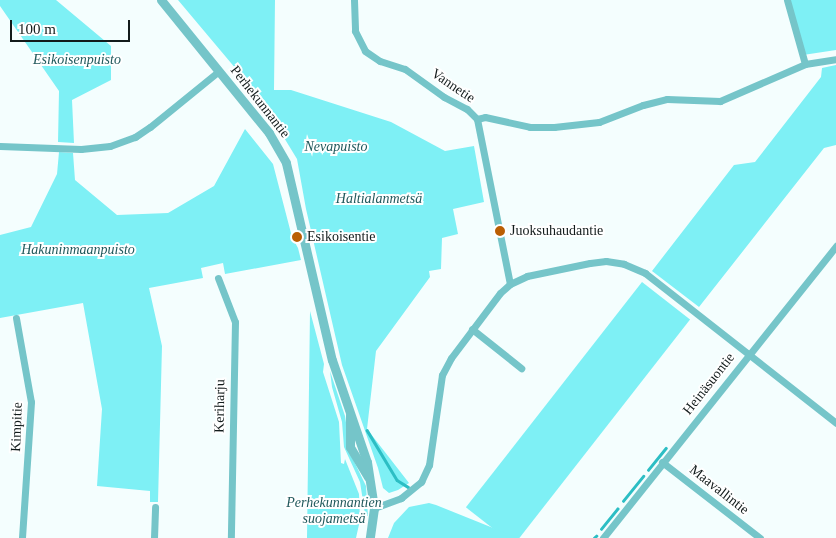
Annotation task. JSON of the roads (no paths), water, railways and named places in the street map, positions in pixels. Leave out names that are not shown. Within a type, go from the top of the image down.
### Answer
[{"type":"street","name":"Perhekunnantie","points":[[161,0],[269,132],[286,163],[332,360],[367,462],[374,508],[370,538]]},
{"type":"street","name":"Vannetie","points":[[354,0],[355,30],[365,51],[380,61],[405,69],[444,97],[467,109],[477,119],[510,284]]},
{"type":"street","points":[[787,0],[805,64]]},
{"type":"street","points":[[477,119],[485,117],[530,127],[599,122],[643,105],[667,99],[720,101],[805,64],[836,59]]},
{"type":"street","points":[[0,146],[80,149],[110,146],[135,137],[150,127],[219,71]]},
{"type":"street","name":"Heinäsuontie","points":[[603,538],[836,246]]},
{"type":"street","points":[[374,508],[409,494],[418,487],[425,476],[429,465],[440,381],[451,358],[472,329],[510,284],[527,276],[590,263],[606,261],[624,264],[645,273],[836,423]]},
{"type":"street","name":"Keriharju","points":[[218,278],[235,322],[231,538]]},
{"type":"street","name":"Kimpitie","points":[[16,318],[31,402],[22,538]]},
{"type":"street","points":[[472,329],[521,368]]},
{"type":"street","name":"Maavallintie","points":[[662,462],[760,538]]},
{"type":"street","points":[[154,538],[155,507]]},
{"type":"waterway","points":[[367,430],[397,480],[408,487]]},
{"type":"waterway","points":[[648,470],[666,448]]},
{"type":"waterway","points":[[623,501],[643,476]]},
{"type":"waterway","points":[[601,529],[617,509]]},
{"type":"place","name":"Juoksuhaudantie","points":[[500,231]]},
{"type":"place","name":"Esikoisentie","points":[[297,237]]},
{"type":"park label","name":"Esikoisenpuisto","points":[[77,60]]},
{"type":"park label","name":"Nevapuisto","points":[[336,147]]},
{"type":"park label","name":"Haltialanmetsä","points":[[379,199]]},
{"type":"park label","name":"Hakuninmaanpuisto","points":[[78,250]]},
{"type":"park label","name":"Perhekunnantien suojametsä","points":[[334,512]]}]
